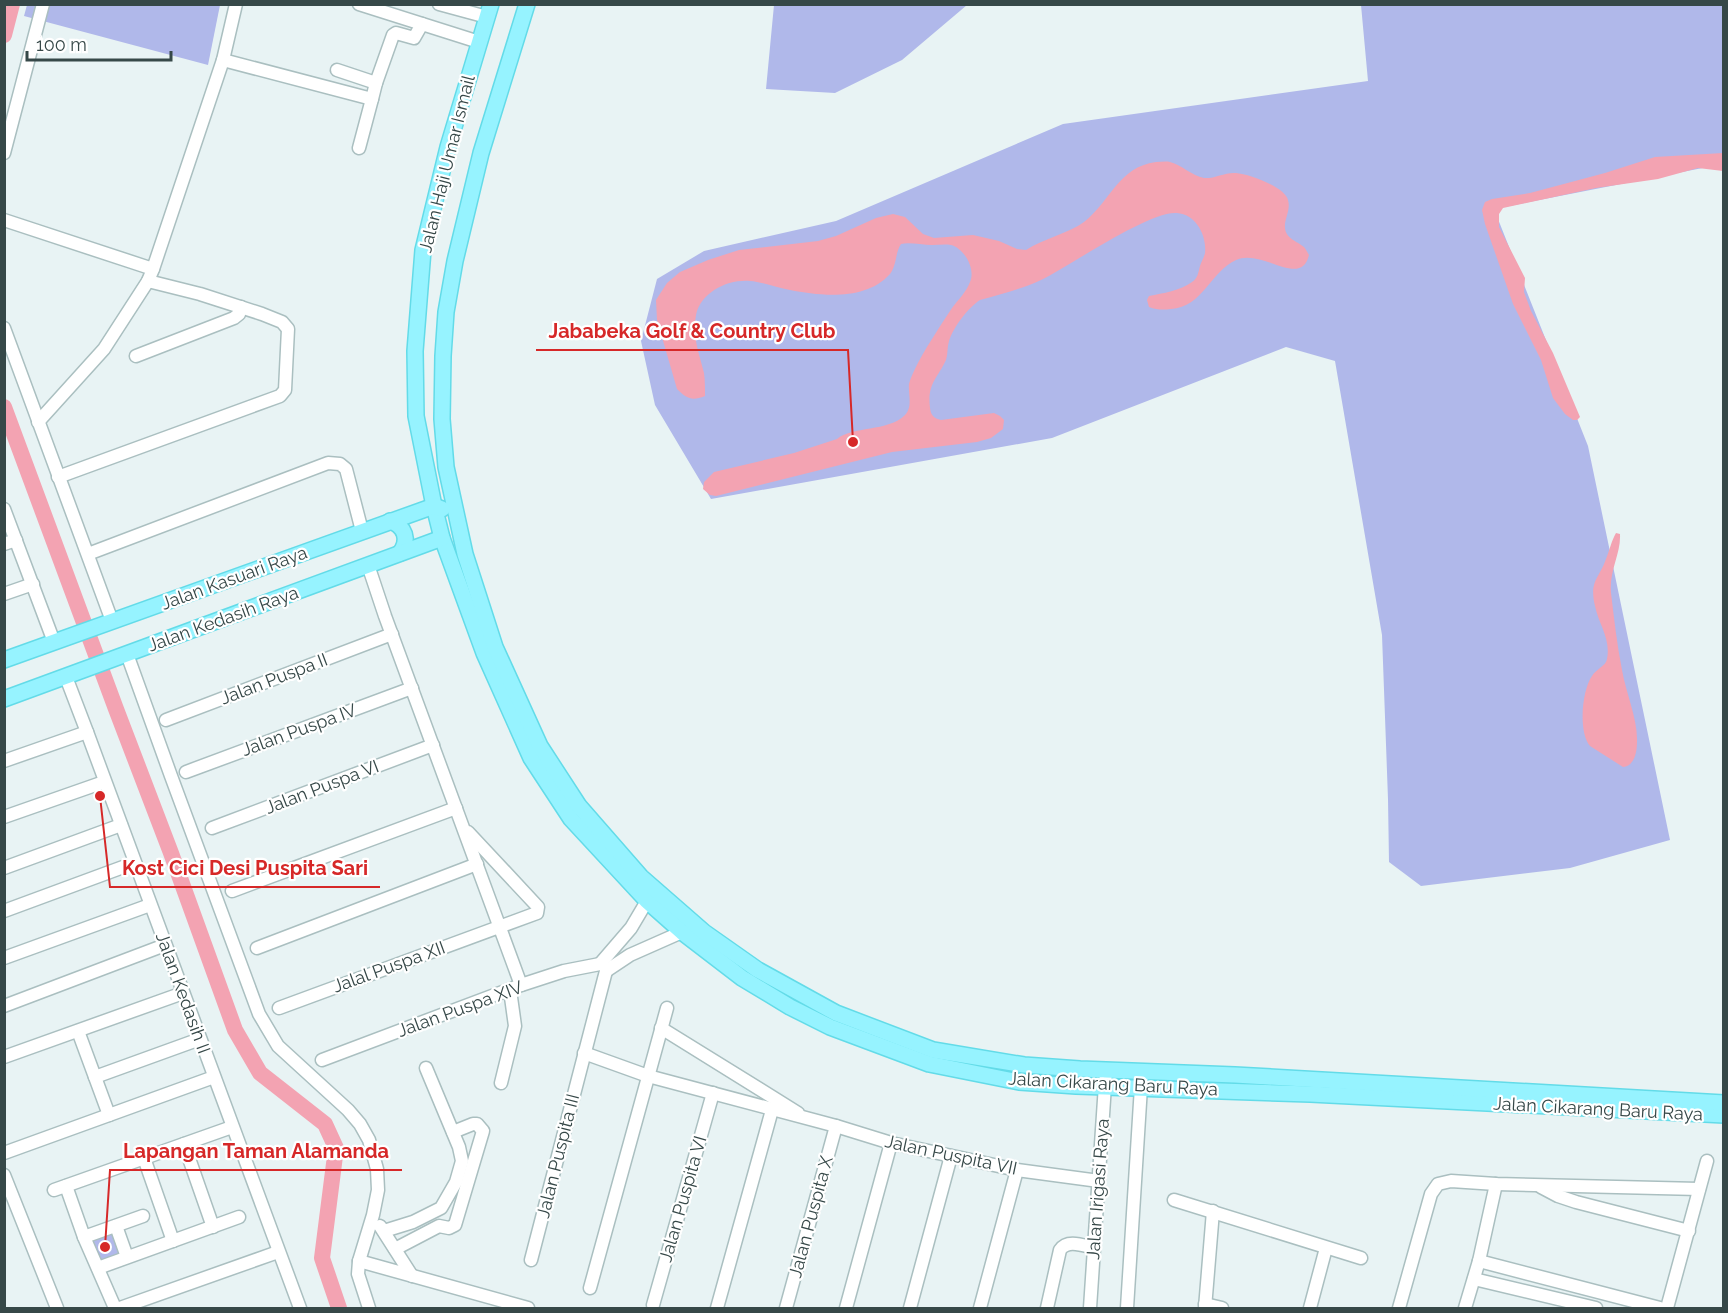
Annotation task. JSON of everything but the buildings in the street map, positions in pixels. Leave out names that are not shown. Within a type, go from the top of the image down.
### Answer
[{"type":"main road","name":"Jalan Haji Umar Ismail","points":[[458,529],[446,467],[442,419],[446,312],[455,261],[481,153],[527,4]]},
{"type":"main road","name":"Jalan Haji Umar Ismail","points":[[442,538],[416,416],[415,351],[423,250],[448,147],[489,11]]},
{"type":"main road","points":[[434,506],[446,512],[458,529]]},
{"type":"main road","name":"Jalan Kasuari Raya","points":[[4,660],[434,506]]},
{"type":"main road","points":[[390,521],[396,523],[404,531],[405,543],[400,553]]},
{"type":"main road","name":"Jalan Cikarang Baru Raya","points":[[458,529],[495,647],[540,746],[579,806],[642,877],[704,932],[758,970],[836,1013],[933,1050],[1024,1065],[1724,1103]]},
{"type":"main road","name":"Jalan Cikarang Baru Raya","points":[[442,538],[484,653],[531,758],[571,819],[647,901],[682,932],[742,978],[790,1007],[830,1027],[929,1064],[1019,1082],[1724,1115]]},
{"type":"main road","name":"Jalan Kedasih Raya","points":[[4,699],[442,538]]},
{"type":"main road","points":[[1076,1086],[1081,1078],[1080,1069]]},
{"type":"street","points":[[4,153],[43,4]]},
{"type":"street","points":[[38,422],[104,349],[150,275],[223,60],[236,4]]},
{"type":"street","points":[[359,4],[479,42]]},
{"type":"street","points":[[438,4],[489,11]]},
{"type":"street","points":[[359,147],[376,83],[394,33],[414,38],[422,24]]},
{"type":"street","points":[[223,60],[372,99]]},
{"type":"street","points":[[336,70],[376,83]]},
{"type":"street","points":[[4,220],[282,322],[288,329],[285,390],[280,396],[58,477]]},
{"type":"street","points":[[136,356],[234,318],[239,314],[241,307]]},
{"type":"street","points":[[4,328],[88,554],[109,622]]},
{"type":"street","points":[[88,554],[328,463],[340,464],[346,469],[362,531]]},
{"type":"street","points":[[4,509],[10,542],[33,584],[58,641]]},
{"type":"street","points":[[368,565],[387,636],[412,688],[477,864],[499,926],[516,988],[515,1026],[501,1083]]},
{"type":"street","points":[[4,594],[33,584]]},
{"type":"street","name":"Jalan Puspa II","points":[[166,720],[387,636]]},
{"type":"street","points":[[124,656],[259,1014],[278,1046],[348,1110],[360,1124],[369,1140],[377,1169],[378,1190],[373,1215],[358,1261],[358,1274],[369,1308]]},
{"type":"street","name":"Jalan Kedasih II","points":[[69,675],[134,863],[300,1308]]},
{"type":"street","name":"Jalan Puspa IV","points":[[186,772],[412,688]]},
{"type":"street","points":[[4,761],[87,732]]},
{"type":"street","name":"Jalan Puspa VI","points":[[212,828],[433,745]]},
{"type":"street","points":[[4,817],[105,782]]},
{"type":"street","points":[[232,891],[456,808]]},
{"type":"street","points":[[4,868],[121,825]]},
{"type":"street","name":"Jalal Puspa XII","points":[[279,1008],[533,915],[539,910],[463,827]]},
{"type":"street","points":[[4,911],[134,863]]},
{"type":"street","points":[[257,948],[477,864]]},
{"type":"street","points":[[603,968],[647,901]]},
{"type":"street","points":[[4,958],[150,905]]},
{"type":"street","points":[[603,968],[682,932]]},
{"type":"street","points":[[4,1006],[165,945]]},
{"type":"street","name":"Jalan Puspa XIV","points":[[322,1060],[564,971],[603,968]]},
{"type":"street","name":"Jalan Puspita III","points":[[531,1260],[584,1053],[603,968]]},
{"type":"street","points":[[4,1057],[183,993]]},
{"type":"street","points":[[590,1288],[667,1008]]},
{"type":"street","name":"Jalan Puspita VII","points":[[662,1028],[806,1118]]},
{"type":"street","points":[[78,1031],[109,1115]]},
{"type":"street","points":[[95,1077],[200,1039]]},
{"type":"street","name":"Jalan Puspita VII","points":[[584,1053],[648,1076],[891,1143],[1017,1170],[1099,1181]]},
{"type":"street","points":[[384,1231],[413,1222],[441,1208],[456,1182],[462,1161],[459,1147],[426,1068]]},
{"type":"street","name":"Jalan Irigasi Raya","points":[[1089,1308],[1106,1070]]},
{"type":"street","name":"Jalan Irigasi Raya","points":[[1127,1308],[1142,1071]]},
{"type":"street","points":[[4,1153],[214,1077]]},
{"type":"street","name":"Jalan Puspita VI","points":[[653,1305],[713,1093]]},
{"type":"street","points":[[717,1308],[772,1110]]},
{"type":"street","points":[[395,1249],[439,1226],[449,1228],[454,1225],[483,1131],[480,1126],[473,1124],[453,1132]]},
{"type":"street","name":"Jalan Puspita X","points":[[786,1308],[836,1126]]},
{"type":"street","points":[[115,1308],[60,1188],[232,1127]]},
{"type":"street","points":[[846,1308],[891,1143]]},
{"type":"street","points":[[184,1144],[213,1227]]},
{"type":"street","points":[[910,1308],[951,1156]]},
{"type":"street","points":[[144,1158],[173,1241]]},
{"type":"street","points":[[1667,1308],[1707,1161]]},
{"type":"street","points":[[980,1308],[1017,1170]]},
{"type":"street","points":[[4,1175],[10,1205],[57,1308]]},
{"type":"street","points":[[1399,1308],[1431,1194],[1435,1186],[1441,1183],[1451,1181],[1699,1189]]},
{"type":"street","points":[[1465,1308],[1479,1261],[1496,1184]]},
{"type":"street","points":[[1539,1185],[1558,1196],[1576,1202],[1689,1230]]},
{"type":"street","points":[[1174,1200],[1361,1258]]},
{"type":"street","points":[[1213,1211],[1205,1306],[1222,1308]]},
{"type":"street","points":[[433,1213],[439,1226]]},
{"type":"street","points":[[373,1215],[412,1276]]},
{"type":"street","points":[[84,1237],[143,1216]]},
{"type":"street","points":[[98,1268],[239,1217]]},
{"type":"street","points":[[116,1226],[127,1257]]},
{"type":"street","points":[[1047,1308],[1062,1246],[1071,1243],[1094,1248]]},
{"type":"street","points":[[1310,1308],[1326,1248]]},
{"type":"street","points":[[120,1308],[278,1251]]},
{"type":"street","points":[[358,1261],[522,1308]]},
{"type":"street","points":[[1479,1261],[1660,1308]]},
{"type":"street","points":[[1474,1279],[1596,1308]]},
{"type":"shaded area","points":[[774,4],[967,5],[902,60],[835,93],[766,89]]},
{"type":"shaded area","points":[[27,5],[220,5],[208,65],[24,16]]},
{"type":"shaded area","points":[[1361,5],[1723,5],[1723,164],[1494,209],[1588,446],[1670,840],[1570,868],[1421,886],[1389,862],[1382,635],[1335,361],[1286,347],[1052,438],[711,499],[655,405],[641,341],[657,279],[704,251],[836,221],[1063,124],[1368,81]]},
{"type":"shaded area","points":[[1723,153],[1723,171],[1698,168],[1658,179],[1596,188],[1503,208],[1499,214],[1499,227],[1525,278],[1524,292],[1531,311],[1553,353],[1580,417],[1573,420],[1565,414],[1553,398],[1541,360],[1513,304],[1485,224],[1482,210],[1485,202],[1530,193],[1655,157]]},
{"type":"shaded area","points":[[1156,162],[1174,163],[1204,178],[1232,173],[1242,174],[1266,182],[1280,190],[1289,204],[1286,232],[1304,247],[1309,255],[1305,264],[1298,268],[1289,268],[1257,259],[1236,260],[1219,272],[1191,302],[1171,309],[1152,308],[1149,307],[1147,300],[1149,296],[1177,290],[1196,279],[1205,255],[1205,246],[1199,227],[1184,214],[1165,214],[1148,220],[1041,280],[980,300],[954,329],[948,343],[946,360],[931,387],[930,411],[933,416],[941,420],[994,413],[1004,420],[1003,429],[991,438],[977,442],[892,452],[716,496],[710,495],[703,489],[704,482],[714,472],[794,453],[852,432],[889,424],[905,415],[909,408],[909,384],[913,373],[937,331],[967,289],[971,271],[968,260],[956,247],[904,243],[899,248],[890,274],[880,283],[856,293],[815,294],[750,281],[725,285],[703,300],[696,315],[695,337],[704,373],[705,396],[693,399],[677,389],[657,320],[656,300],[667,283],[680,272],[739,250],[818,241],[836,236],[876,218],[893,214],[905,217],[923,234],[934,238],[973,235],[1026,250],[1084,222],[1124,178],[1143,165]]},
{"type":"shaded area","points":[[1616,533],[1620,534],[1620,541],[1611,593],[1620,661],[1637,734],[1634,758],[1630,764],[1623,767],[1590,746],[1586,740],[1583,721],[1584,701],[1589,682],[1607,659],[1606,638],[1595,606],[1593,591]]},
{"type":"shaded area","points":[[115,1228],[124,1256],[96,1265],[86,1238]]},
{"type":"waterway","points":[[4,35],[12,4]]},
{"type":"waterway","points":[[4,407],[235,1030],[260,1073],[325,1124],[336,1148],[322,1258],[339,1308]]},
{"type":"place","name":"Jababeka Golf & Country Club","points":[[853,442]]},
{"type":"place","name":"Kost Cici Desi Puspita Sari","points":[[100,796]]},
{"type":"place","name":"Lapangan Taman Alamanda","points":[[105,1247]]}]
